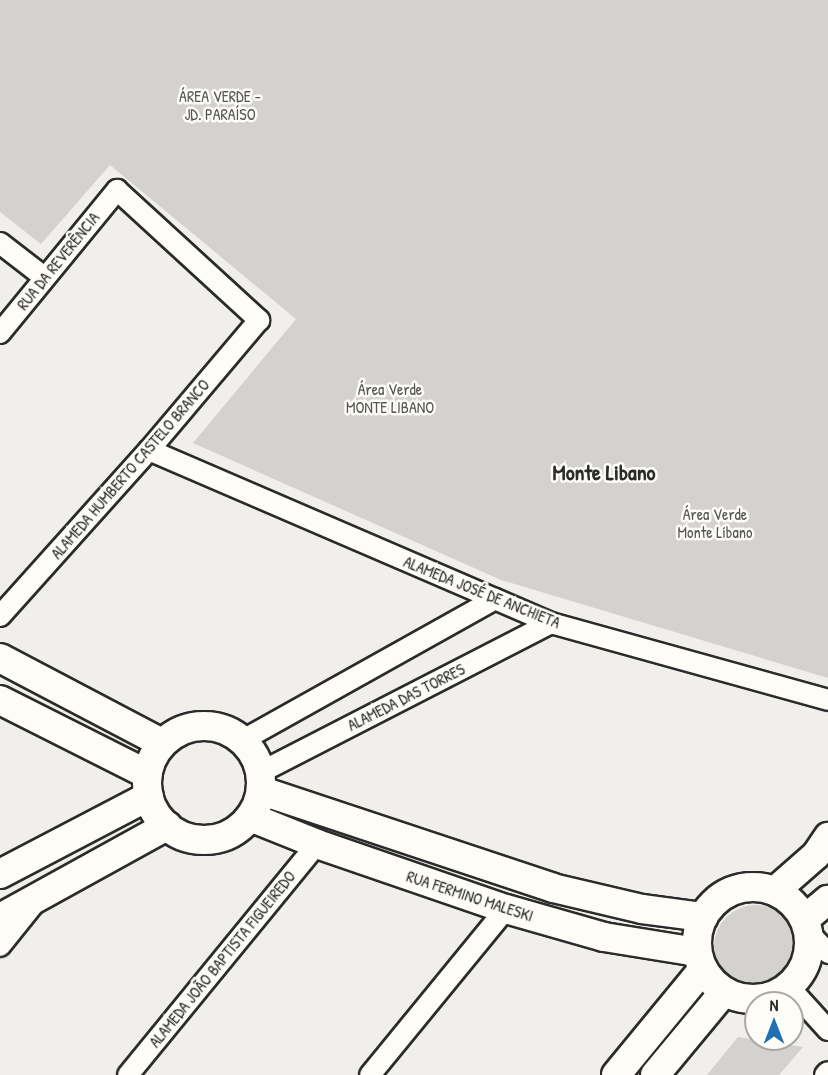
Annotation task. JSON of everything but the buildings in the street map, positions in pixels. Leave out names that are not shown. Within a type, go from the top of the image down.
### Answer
[{"type":"street","name":"RUA DA REVERÊNCIA","points":[[0,333],[117,190],[259,320]]},
{"type":"street","points":[[0,243],[44,277]]},
{"type":"street","name":"ALAMEDA HUMBERTO CASTELO BRANCO","points":[[0,616],[149,450],[259,320]]},
{"type":"street","name":"ALAMEDA JOSÉ DE ANCHIETA","points":[[149,450],[551,622],[828,700]]},
{"type":"street","points":[[243,740],[495,599]]},
{"type":"street","name":"ALAMEDA DAS TORRES","points":[[262,782],[551,622]]},
{"type":"street","points":[[0,658],[162,744]]},
{"type":"street","points":[[0,700],[148,785]]},
{"type":"street","points":[[209,725],[228,730],[243,740],[255,755],[262,782],[256,809],[250,817],[230,834],[212,840],[194,839],[176,833],[167,826],[150,805],[148,785],[153,758],[162,744],[171,735],[189,727],[209,725]]},
{"type":"street","name":"RUA FERMINO MALESKI","points":[[262,782],[553,888],[642,909],[703,917]]},
{"type":"street","points":[[0,874],[148,785]]},
{"type":"street","name":"RUA FERMINO MALESKI","points":[[250,817],[316,844],[506,909],[604,937],[700,960]]},
{"type":"street","points":[[0,918],[167,826]]},
{"type":"street","points":[[775,891],[816,855],[828,837]]},
{"type":"street","name":"ALAMEDA JOÃO BAPTISTA FIGUEIREDO","points":[[128,1075],[316,844]]},
{"type":"street","points":[[814,935],[789,899],[775,891],[754,887],[739,888],[712,904],[703,917],[696,940],[700,960],[711,982],[724,992],[740,999],[757,1000],[774,996],[789,987],[800,976],[807,963],[814,935],[828,900]]},
{"type":"street","points":[[0,946],[38,899]]},
{"type":"street","points":[[370,1075],[506,909]]},
{"type":"street","points":[[616,1075],[700,960]]},
{"type":"street","points":[[789,987],[828,1030]]},
{"type":"street","points":[[656,1075],[724,992]]},
{"type":"green space","points":[[0,0],[828,0],[828,678],[501,580],[193,443],[296,319],[110,165],[41,244],[0,212]]},
{"type":"green space","points":[[756,905],[772,908],[786,917],[795,931],[798,947],[795,963],[786,977],[772,986],[756,989],[740,986],[726,977],[717,963],[714,947],[717,931],[726,917],[740,908]]},
{"type":"green space","points":[[738,1037],[744,1038],[744,1051],[800,1051],[779,1075],[707,1075]]},
{"type":"district","name":"Monte Libano","points":[[604,473]]},
{"type":"park label","name":"ÁREA VERDE - JD. PARAÍSO","points":[[220,105]]},
{"type":"park label","name":"Área Verde MONTE LIBANO","points":[[390,398]]},
{"type":"park label","name":"Área Verde Monte Líbano","points":[[715,523]]}]
